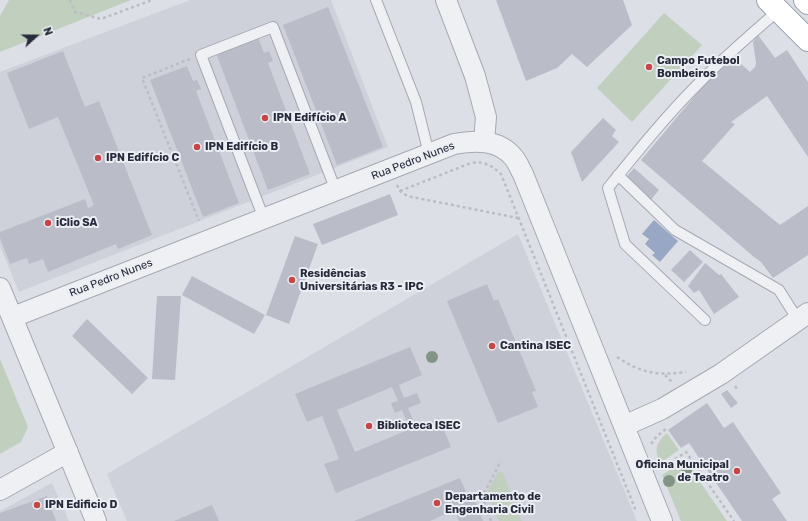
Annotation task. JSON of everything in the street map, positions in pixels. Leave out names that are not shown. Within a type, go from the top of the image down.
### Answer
[{"type":"main road","points":[[805,0],[808,3]]},
{"type":"main road","points":[[773,5],[808,40]]},
{"type":"street","points":[[446,0],[475,76],[486,117],[484,141]]},
{"type":"street","name":"Rua Pedro Nunes","points":[[12,317],[454,144],[470,141],[484,141],[501,147],[514,157],[523,174],[662,521]]},
{"type":"street","points":[[0,288],[96,521]]},
{"type":"street","points":[[624,426],[662,409],[721,374],[803,316]]},
{"type":"street","points":[[0,490],[68,452]]},
{"type":"lane","points":[[376,0],[416,102],[429,154]]},
{"type":"lane","points":[[706,320],[625,244],[608,188],[640,148],[697,84],[749,35],[773,5]]},
{"type":"lane","points":[[264,219],[201,55],[273,27],[336,190]]},
{"type":"lane","points":[[618,175],[675,230],[779,290],[803,316]]},
{"type":"path","points":[[70,0],[75,12],[101,19],[152,0]]},
{"type":"path","points":[[199,221],[142,78],[201,55]]},
{"type":"path","points":[[519,218],[407,196],[400,191],[471,163],[487,163],[501,174],[519,218],[638,514]]},
{"type":"path","points":[[612,354],[632,367],[665,375]]},
{"type":"path","points":[[648,449],[657,436],[668,427]]},
{"type":"path","points":[[657,472],[686,452],[734,521]]},
{"type":"path","points":[[491,521],[482,497],[501,461]]},
{"type":"shaded area","points":[[190,0],[331,0],[388,147],[19,292],[0,246],[0,72]]},
{"type":"shaded area","points":[[518,234],[637,521],[127,521],[107,474]]},
{"type":"shaded area","points":[[52,483],[69,521],[0,521],[0,511]]},
{"type":"green space","points":[[9,0],[131,0],[0,52],[0,16]]},
{"type":"green space","name":"Campo Futebol Bombeiros","points":[[664,13],[702,45],[632,122],[597,88]]},
{"type":"green space","points":[[0,359],[28,427],[21,442],[0,454]]},
{"type":"green space","points":[[667,433],[679,450],[660,463],[657,454],[657,446],[660,440]]},
{"type":"green space","points":[[685,460],[727,521],[681,521],[662,475]]},
{"type":"green space","points":[[498,472],[503,473],[522,521],[499,521],[487,492]]},
{"type":"water","points":[[654,220],[678,241],[660,262],[652,255],[655,253],[645,244],[649,239],[642,234]]},
{"type":"building","points":[[496,0],[623,0],[632,25],[587,67],[572,54],[557,68],[526,81]]},
{"type":"building","points":[[328,7],[383,147],[337,165],[283,25]]},
{"type":"building","points":[[758,35],[775,58],[787,50],[808,82],[808,157],[767,96],[731,122],[735,124],[702,161],[780,225],[808,206],[808,255],[773,278],[761,262],[641,160],[730,54],[750,72],[755,67],[756,63],[753,42]]},
{"type":"building","name":"IPN Edifício A","points":[[258,37],[264,53],[269,51],[273,61],[268,63],[310,174],[268,190],[216,53]]},
{"type":"building","name":"IPN Edifício C","points":[[63,51],[85,107],[99,101],[152,235],[118,249],[116,244],[48,272],[43,259],[29,264],[27,258],[10,264],[0,238],[0,232],[85,199],[88,208],[94,205],[58,117],[29,129],[7,73]]},
{"type":"building","name":"IPN Edifício B","points":[[187,66],[193,81],[197,80],[201,89],[196,91],[239,203],[203,217],[150,80]]},
{"type":"building","points":[[603,118],[616,130],[612,136],[619,142],[582,182],[571,152]]},
{"type":"building","points":[[634,168],[659,190],[649,202],[624,180]]},
{"type":"building","name":"Residências Universitárias R3 - IPC","points":[[390,194],[398,215],[322,245],[313,224]]},
{"type":"building","name":"Residências Universitárias R3 - IPC","points":[[295,236],[318,244],[289,324],[266,315]]},
{"type":"building","points":[[690,250],[703,262],[684,282],[671,270]]},
{"type":"building","points":[[705,263],[719,275],[721,274],[739,297],[714,314],[699,290],[694,293],[688,286]]},
{"type":"building","points":[[192,276],[265,315],[254,334],[182,295]]},
{"type":"building","name":"Cantina ISEC","points":[[487,284],[494,301],[498,299],[536,391],[532,392],[538,407],[498,423],[447,301]]},
{"type":"building","points":[[157,296],[181,296],[175,380],[152,379]]},
{"type":"building","points":[[87,319],[148,378],[132,394],[72,336]]},
{"type":"building","points":[[410,347],[422,375],[399,385],[404,398],[417,393],[421,403],[408,408],[416,427],[439,418],[451,447],[336,493],[324,464],[339,459],[322,416],[307,422],[295,394]],"holes":[[[392,387],[398,401],[391,403],[395,413],[402,410],[410,429],[355,452],[337,410]]]},
{"type":"building","points":[[727,390],[738,403],[731,408],[721,394]]},
{"type":"building","name":"Oficina Municipal de Teatro","points":[[707,403],[724,428],[733,422],[781,493],[772,499],[787,521],[742,521],[689,443],[681,448],[668,430]]},
{"type":"building","name":"Departamento de Engenharia Civil","points":[[460,478],[468,497],[473,495],[483,521],[459,521],[454,510],[430,521],[354,521]]},
{"type":"building","name":"IPN Edificio D","points":[[47,496],[56,521],[0,521],[0,513]]},
{"type":"building","points":[[212,505],[219,521],[174,521]]},
{"type":"place","name":"Campo Futebol Bombeiros","points":[[649,67]]},
{"type":"place","name":"IPN Edifício A","points":[[265,118]]},
{"type":"place","name":"IPN Edifício B","points":[[197,147]]},
{"type":"place","name":"IPN Edifício C","points":[[98,158]]},
{"type":"place","name":"iClio SA","points":[[48,223]]},
{"type":"place","name":"Residências Universitárias R3 - IPC","points":[[292,280]]},
{"type":"place","name":"Cantina ISEC","points":[[492,346]]},
{"type":"place","name":"Biblioteca ISEC","points":[[369,426]]},
{"type":"place","name":"Oficina Municipal de Teatro","points":[[737,471]]},
{"type":"place","name":"Departamento de Engenharia Civil","points":[[437,503]]},
{"type":"place","name":"IPN Edificio D","points":[[37,505]]}]
